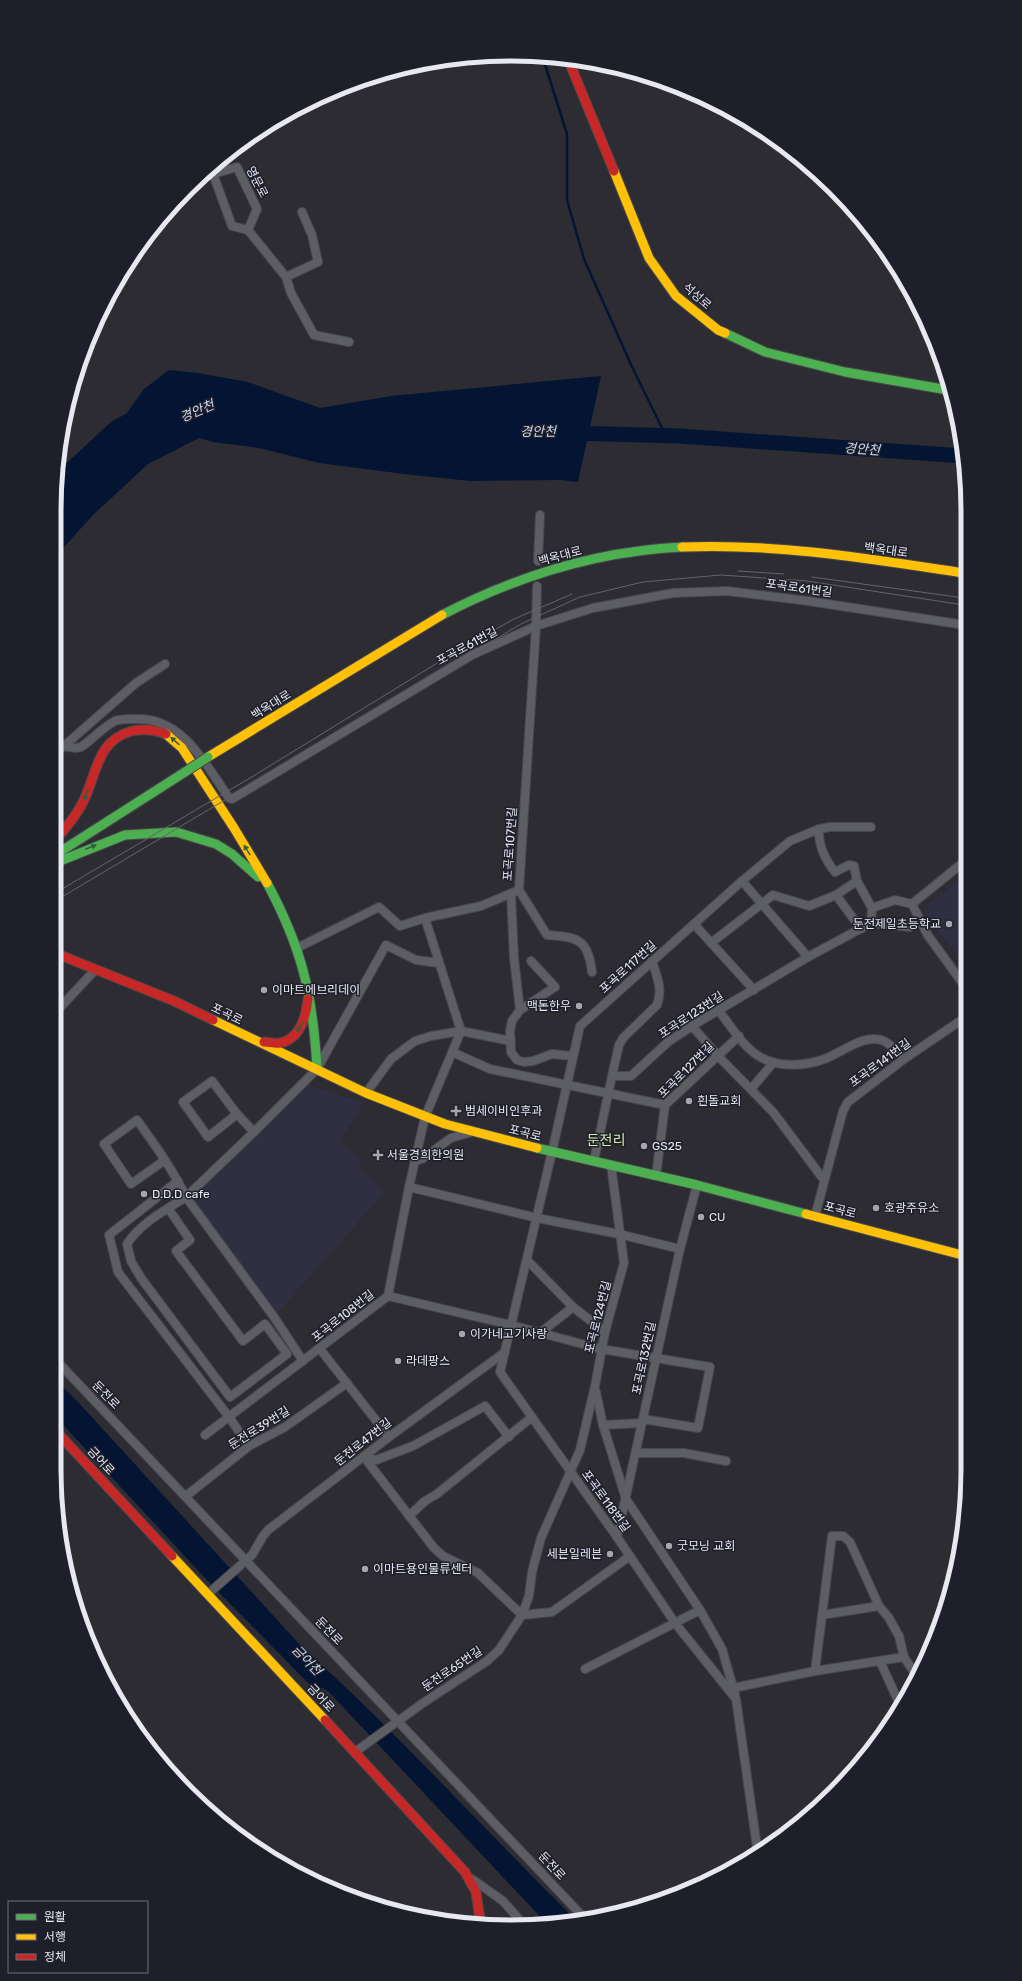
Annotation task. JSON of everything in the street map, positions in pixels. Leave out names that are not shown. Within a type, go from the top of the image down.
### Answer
[{"type":"street","name":"석성로","points":[[570,65],[649,258],[676,296],[718,330],[764,352],[845,372],[944,389]]},
{"type":"street","name":"영문로","points":[[210,176],[232,226],[248,230],[257,209],[238,167],[216,172]]},
{"type":"street","points":[[286,277],[318,262],[312,235],[302,212]]},
{"type":"street","points":[[248,230],[286,277],[291,293],[314,335],[349,342]]},
{"type":"street","points":[[538,561],[540,515]]},
{"type":"street","name":"백옥대로","points":[[61,851],[208,757],[414,630],[492,591],[560,567],[593,559],[664,548],[744,546],[782,548],[961,573]]},
{"type":"street","name":"포곡로107번길","points":[[297,948],[379,907],[400,926],[424,918],[467,910],[519,890],[536,626],[537,586]]},
{"type":"street","name":"포곡로61번길","points":[[64,746],[75,748],[81,747],[116,720],[140,719],[159,722],[175,729],[185,738],[229,798],[232,799],[442,672],[511,636],[536,626],[593,608],[673,593],[721,591],[808,601],[961,625]]},
{"type":"street","points":[[61,749],[136,684],[164,664]]},
{"type":"street","points":[[61,833],[75,816],[84,800],[101,754],[108,744],[119,736],[132,731],[148,730],[162,733],[172,738],[182,748],[274,895],[297,948],[309,990],[315,1025],[317,1069]]},
{"type":"street","name":"포곡로117번길","points":[[552,1152],[572,1056],[580,1026],[742,881],[790,841],[819,829],[830,827],[871,827]]},
{"type":"street","points":[[819,829],[820,845],[830,866],[835,872],[849,865],[854,866],[857,881],[872,908],[871,923],[910,927]]},
{"type":"street","points":[[61,860],[125,835],[176,832],[194,836],[216,844],[232,854],[251,870],[274,895]]},
{"type":"street","points":[[912,904],[961,864]]},
{"type":"street","points":[[742,881],[808,957]]},
{"type":"street","points":[[711,943],[761,902],[773,895],[810,906],[836,895],[857,881]]},
{"type":"street","points":[[519,890],[547,935],[570,936],[578,939],[590,956],[592,972]]},
{"type":"street","points":[[511,894],[514,958],[520,1010]]},
{"type":"street","points":[[836,895],[861,929]]},
{"type":"street","points":[[872,908],[895,900],[912,904]]},
{"type":"street","points":[[912,904],[927,934],[961,981]]},
{"type":"street","points":[[424,918],[461,1031],[425,1117]]},
{"type":"street","name":"포곡로123번길","points":[[612,1076],[631,1076],[668,1042],[692,1026],[808,957],[871,923]]},
{"type":"street","points":[[694,924],[754,990]]},
{"type":"street","points":[[168,1208],[190,1240],[176,1251],[243,1341],[266,1324],[287,1354],[230,1397],[141,1278],[131,1261],[127,1244],[134,1234],[168,1208],[186,1197],[317,1069],[386,945],[416,960],[439,963]]},
{"type":"street","name":"포곡로","points":[[61,956],[174,1001],[366,1093],[425,1117],[472,1132],[697,1185],[961,1255]]},
{"type":"street","points":[[531,961],[555,987],[520,1010],[512,1021],[511,1052],[517,1060],[524,1062],[533,1062],[552,1054],[572,1056]]},
{"type":"street","points":[[594,1161],[607,1093],[619,1045],[623,1038],[657,1005],[660,998],[659,983],[652,961]]},
{"type":"street","points":[[61,1006],[95,970]]},
{"type":"street","points":[[257,1042],[280,1043],[292,1036],[301,1027],[306,1015],[309,990]]},
{"type":"street","points":[[719,1011],[739,1036],[760,1057],[773,1063],[794,1065],[810,1063],[827,1058],[852,1045],[870,1039],[883,1040],[904,1059]]},
{"type":"street","name":"포곡로141번길","points":[[815,1216],[843,1111],[848,1102],[904,1059],[961,1020]]},
{"type":"street","points":[[692,1026],[718,1056],[773,1112],[824,1180]]},
{"type":"street","points":[[366,1093],[391,1059],[403,1048],[415,1041],[431,1036],[461,1031],[511,1041]]},
{"type":"street","name":"포곡로127번길","points":[[656,1176],[665,1105],[739,1036]]},
{"type":"street","points":[[452,1052],[490,1069],[665,1105]]},
{"type":"street","points":[[751,1088],[773,1063]]},
{"type":"street","points":[[237,1114],[208,1137],[183,1102],[212,1081],[237,1114],[254,1132]]},
{"type":"street","name":"포곡로108번길","points":[[205,1436],[388,1296],[409,1187],[425,1117]]},
{"type":"street","points":[[165,1160],[131,1184],[104,1144],[137,1120],[165,1160],[186,1197],[274,1317],[303,1362]]},
{"type":"street","points":[[415,1161],[422,1159],[451,1138],[472,1132]]},
{"type":"street","name":"포곡로118번길","points":[[552,1152],[500,1372],[570,1473],[617,1537],[675,1623],[736,1699]]},
{"type":"street","name":"포곡로124번길","points":[[570,1473],[580,1450],[595,1386],[605,1332],[624,1263],[611,1165]]},
{"type":"street","points":[[178,1181],[109,1235],[118,1272],[229,1417],[249,1446]]},
{"type":"street","name":"포곡로132번길","points":[[617,1537],[680,1249],[697,1185]]},
{"type":"street","points":[[409,1187],[537,1218],[619,1234],[680,1249]]},
{"type":"street","points":[[527,1260],[573,1307],[605,1332]]},
{"type":"street","points":[[388,1296],[511,1325],[601,1349],[710,1367],[698,1428],[643,1421],[603,1426]]},
{"type":"street","points":[[540,1333],[573,1307]]},
{"type":"street","points":[[320,1349],[389,1437]]},
{"type":"street","name":"둔전로47번길","points":[[208,1594],[252,1556],[268,1530],[389,1437],[505,1352]]},
{"type":"street","name":"둔전로","points":[[61,1365],[186,1496],[396,1723],[580,1914]]},
{"type":"street","name":"둔전로39번길","points":[[186,1496],[249,1446],[285,1427],[347,1383]]},
{"type":"street","points":[[595,1386],[597,1405],[626,1499],[700,1610],[722,1649],[736,1699],[757,1847]]},
{"type":"street","points":[[364,1457],[376,1460],[413,1446],[485,1406],[509,1437]]},
{"type":"street","points":[[409,1516],[425,1501],[437,1494],[532,1417]]},
{"type":"street","name":"금어로","points":[[61,1436],[208,1594],[358,1750],[446,1849],[472,1879],[479,1899],[480,1919]]},
{"type":"street","points":[[636,1453],[684,1453],[726,1461]]},
{"type":"street","points":[[364,1457],[434,1548],[443,1556],[478,1573],[522,1615],[552,1612],[630,1556]]},
{"type":"street","name":"둔전로65번길","points":[[358,1750],[487,1661],[499,1650],[522,1615],[529,1596],[532,1572],[541,1538],[570,1473]]},
{"type":"street","points":[[815,1671],[832,1536],[843,1536],[850,1542],[879,1606],[889,1618],[899,1636],[904,1657],[914,1671]]},
{"type":"street","points":[[822,1615],[879,1606]]},
{"type":"street","points":[[585,1669],[700,1610]]},
{"type":"street","points":[[733,1688],[815,1671],[904,1657]]},
{"type":"street","points":[[880,1661],[898,1700]]},
{"type":"street","points":[[472,1879],[503,1901],[519,1920]]},
{"type":"shaded area","name":"둔전제일초등학교","points":[[961,879],[961,961],[925,914],[929,903]]},
{"type":"shaded area","points":[[302,1083],[363,1103],[340,1142],[362,1161],[358,1167],[385,1192],[274,1317],[186,1197]]},
{"type":"water","name":"경안천","points":[[169,370],[198,373],[248,382],[320,408],[391,396],[601,376],[578,482],[560,480],[470,481],[404,474],[319,463],[259,448],[213,442],[199,438],[148,464],[93,515],[61,550],[61,511],[64,466],[112,421],[126,414],[144,389]]},
{"type":"water","name":"금어천","points":[[61,1385],[301,1646],[372,1713],[572,1916],[542,1919],[327,1690],[308,1683],[206,1579],[61,1423]]},
{"type":"waterway","points":[[544,62],[567,134],[567,200],[584,259],[633,369],[666,436]]},
{"type":"waterway","name":"경안천","points":[[569,433],[680,436],[957,456]]},
{"type":"tram line","points":[[738,571],[784,574]]},
{"type":"tram line","points":[[61,897],[521,624],[580,597],[643,582],[721,575],[807,581],[961,605]]},
{"type":"tram line","points":[[812,577],[961,598]]},
{"type":"tram line","points":[[62,889],[255,775],[460,649],[514,619],[572,594]]},
{"type":"traffic: fast","points":[[725,333],[765,352],[845,372],[944,389]]},
{"type":"traffic: fast","points":[[442,615],[499,588],[559,568],[620,554],[651,549],[682,547]]},
{"type":"traffic: fast","points":[[185,772],[208,757]]},
{"type":"traffic: fast","points":[[61,851],[185,772]]},
{"type":"traffic: fast","points":[[61,861],[125,835],[176,832],[216,844],[232,854],[258,877]]},
{"type":"traffic: fast","points":[[267,883],[289,929],[304,973],[309,995],[317,1069]]},
{"type":"traffic: fast","points":[[537,1148],[697,1185],[806,1214]]},
{"type":"traffic: slow","points":[[614,171],[649,258],[676,296],[718,330],[725,333]]},
{"type":"traffic: slow","points":[[682,547],[753,547],[824,553],[961,573]]},
{"type":"traffic: slow","points":[[208,757],[442,615]]},
{"type":"traffic: slow","points":[[166,734],[182,748],[234,828],[267,883]]},
{"type":"traffic: slow","points":[[213,1020],[366,1093],[445,1124],[537,1148]]},
{"type":"traffic: slow","points":[[806,1214],[961,1255]]},
{"type":"traffic: slow","points":[[172,1556],[325,1720]]},
{"type":"traffic: jam","points":[[570,65],[614,171]]},
{"type":"traffic: jam","points":[[61,833],[81,806],[100,759],[112,742],[120,735],[136,730],[158,731],[166,734]]},
{"type":"traffic: jam","points":[[61,955],[174,1001],[213,1020]]},
{"type":"traffic: jam","points":[[264,1042],[280,1043],[293,1037],[304,1020],[308,999]]},
{"type":"traffic: jam","points":[[61,1437],[172,1556]]},
{"type":"traffic: jam","points":[[325,1720],[465,1872],[476,1892],[480,1919]]},
{"type":"place","name":"둔전제일초등학교","points":[[949,924]]},
{"type":"place","name":"이마트에브리데이","points":[[264,990]]},
{"type":"place","name":"맥돈한우","points":[[579,1006]]},
{"type":"place","name":"흰돌교회","points":[[689,1101]]},
{"type":"place","name":"범세이비인후과","points":[[456,1111]]},
{"type":"place","name":"GS25","points":[[644,1146]]},
{"type":"place","name":"서울경희한의원","points":[[378,1155]]},
{"type":"place","name":"D.D.D cafe","points":[[144,1194]]},
{"type":"place","name":"호광주유소","points":[[876,1208]]},
{"type":"place","name":"CU","points":[[701,1217]]},
{"type":"place","name":"이가네고기사랑","points":[[462,1334]]},
{"type":"place","name":"라데팡스","points":[[398,1361]]},
{"type":"place","name":"굿모닝 교회","points":[[669,1546]]},
{"type":"place","name":"세븐일레븐","points":[[610,1554]]},
{"type":"place","name":"이마트용인물류센터","points":[[365,1569]]},
{"type":"district","name":"둔전리","points":[[606,1140]]}]
